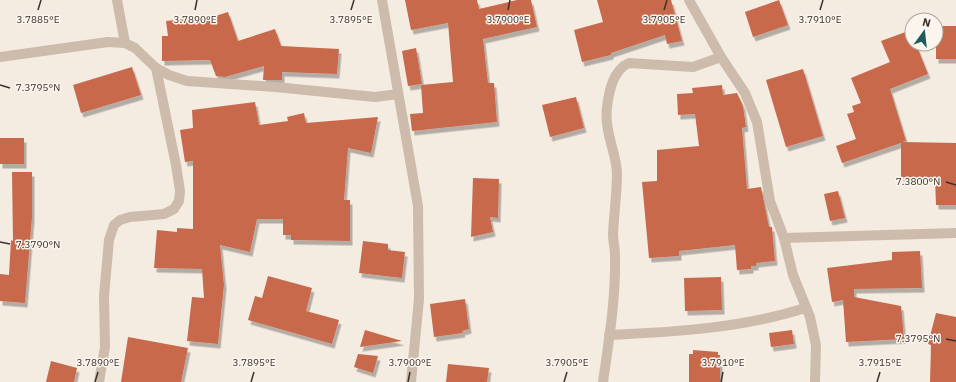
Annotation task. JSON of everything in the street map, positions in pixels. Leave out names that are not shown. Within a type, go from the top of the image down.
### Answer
[{"type":"street","points":[[118,0],[125,43]]},
{"type":"street","points":[[382,0],[418,206],[419,299],[411,382]]},
{"type":"street","points":[[689,0],[721,57],[745,93],[757,122],[770,201],[784,238],[793,275],[805,308],[810,317],[816,345],[815,382]]},
{"type":"street","points":[[0,57],[108,42],[125,43],[135,48],[156,68],[169,75],[187,81],[276,87],[368,97],[398,94]]},
{"type":"street","points":[[603,382],[609,335],[615,255],[613,236],[617,168],[608,134],[607,108],[611,86],[615,76],[623,66],[629,63],[693,67],[721,57]]},
{"type":"street","points":[[99,382],[104,347],[104,296],[109,240],[114,225],[120,220],[130,217],[164,214],[174,209],[179,200],[180,191],[176,165],[156,68]]},
{"type":"street","points":[[784,238],[956,233]]},
{"type":"street","points":[[609,335],[661,333],[727,325],[777,317],[805,308]]},
{"type":"building","points":[[405,0],[477,0],[479,9],[517,0],[531,0],[537,27],[483,39],[488,83],[494,83],[497,122],[412,131],[410,114],[423,113],[421,85],[453,82],[448,23],[411,30]]},
{"type":"building","points":[[597,0],[671,0],[682,41],[667,44],[665,35],[611,53],[611,55],[582,62],[574,30],[603,22]]},
{"type":"building","points":[[779,0],[788,25],[753,37],[745,12]]},
{"type":"building","points":[[228,12],[238,41],[275,29],[281,46],[339,49],[337,74],[282,72],[282,80],[263,80],[264,66],[225,77],[216,76],[210,60],[162,61],[162,36],[168,36],[166,21],[206,17],[206,19]]},
{"type":"building","points":[[944,26],[956,26],[956,59],[936,59],[936,52],[944,52]]},
{"type":"building","points":[[904,33],[904,52],[919,52],[928,74],[890,89],[906,141],[902,142],[956,143],[956,205],[936,205],[935,177],[901,177],[901,143],[842,163],[836,146],[856,139],[847,114],[854,112],[852,106],[861,103],[851,78],[890,62],[881,41]]},
{"type":"building","points":[[416,48],[422,84],[408,86],[402,51]]},
{"type":"building","points":[[132,67],[141,95],[81,113],[73,85]]},
{"type":"building","points":[[803,69],[823,136],[786,147],[766,80]]},
{"type":"building","points":[[722,85],[723,95],[737,93],[743,106],[746,127],[742,128],[747,189],[761,187],[769,227],[772,227],[775,261],[756,263],[756,266],[751,266],[751,269],[737,270],[735,245],[679,251],[679,256],[649,258],[642,182],[657,181],[657,150],[699,146],[695,114],[678,115],[677,94],[693,93],[692,88]]},
{"type":"building","points":[[576,97],[584,128],[550,137],[542,105]]},
{"type":"building","points":[[255,102],[259,125],[288,121],[287,117],[304,113],[306,123],[378,117],[371,153],[348,148],[344,200],[350,200],[350,241],[291,240],[291,235],[283,235],[283,219],[257,219],[250,252],[220,245],[224,285],[218,344],[187,341],[192,297],[204,298],[202,269],[154,268],[157,230],[177,232],[177,228],[193,229],[193,161],[185,162],[180,130],[193,128],[192,110]]},
{"type":"building","points":[[0,138],[24,138],[24,164],[0,164]]},
{"type":"building","points":[[12,172],[32,172],[32,217],[25,303],[0,301],[0,274],[9,275],[11,240],[13,241]]},
{"type":"building","points":[[473,178],[499,179],[498,218],[490,217],[493,232],[471,237]]},
{"type":"building","points":[[838,191],[845,218],[830,221],[824,194]]},
{"type":"building","points":[[363,241],[388,244],[388,250],[405,252],[402,278],[359,273]]},
{"type":"building","points":[[920,251],[922,288],[854,289],[854,297],[901,306],[904,339],[846,342],[843,300],[832,302],[827,268],[892,260],[892,252]]},
{"type":"building","points":[[268,276],[312,288],[306,311],[339,320],[332,344],[248,320],[255,296],[262,298]]},
{"type":"building","points":[[721,277],[722,310],[685,311],[684,278]]},
{"type":"building","points":[[465,299],[469,329],[462,331],[463,333],[434,337],[430,304]]},
{"type":"building","points":[[936,313],[956,317],[956,382],[930,382],[931,345],[928,344]]},
{"type":"building","points":[[365,330],[402,341],[360,347]]},
{"type":"building","points":[[792,330],[794,344],[771,347],[769,333]]},
{"type":"building","points":[[128,337],[188,348],[181,382],[121,382]]},
{"type":"building","points":[[693,350],[718,352],[718,355],[720,355],[720,382],[689,382],[689,354],[693,354]]},
{"type":"building","points":[[358,354],[378,356],[373,373],[354,367]]},
{"type":"building","points":[[51,361],[77,368],[74,382],[46,382]]},
{"type":"building","points":[[448,364],[489,368],[487,382],[446,382]]}]
